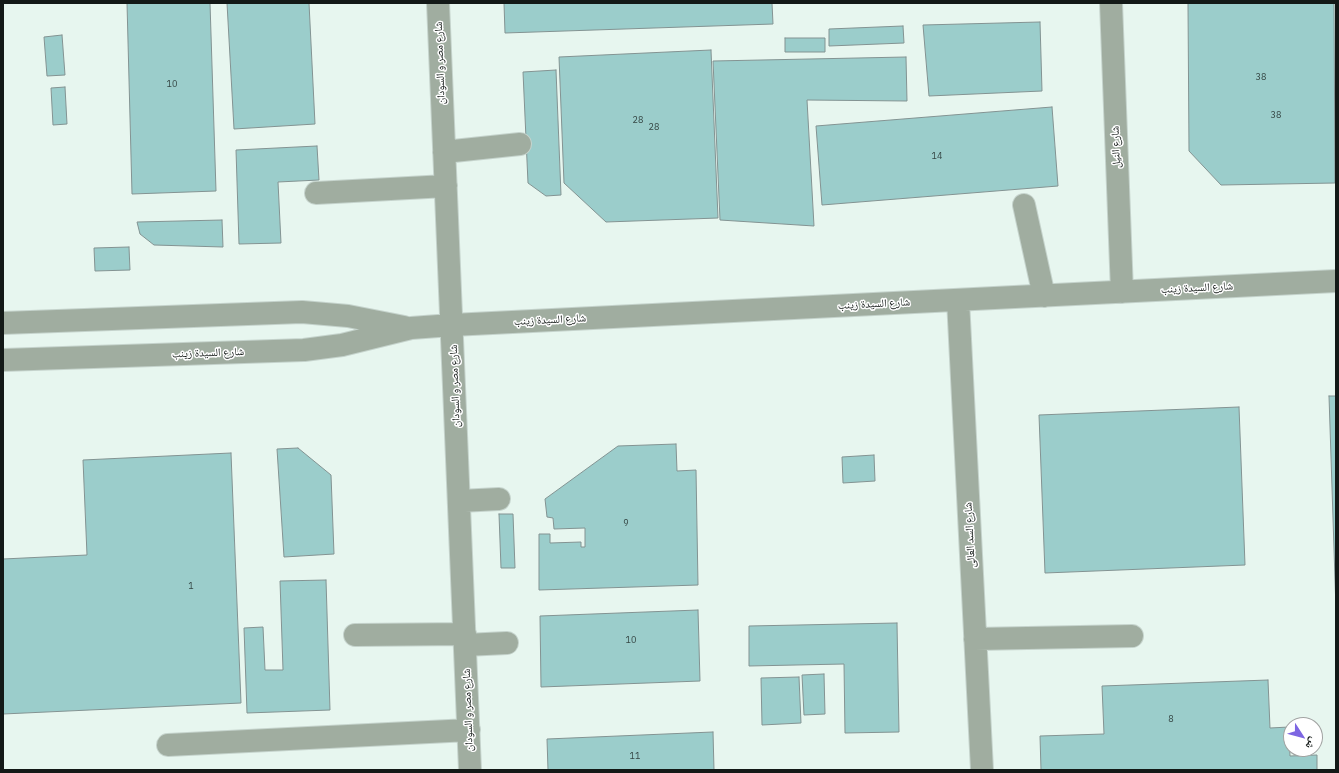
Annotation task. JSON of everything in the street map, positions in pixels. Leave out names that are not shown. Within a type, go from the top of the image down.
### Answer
[{"type":"lane","name":"شارع مصر و السودان","points":[[438,3],[460,501],[470,770]]},
{"type":"lane","name":"شارع النيل","points":[[1111,3],[1122,292]]},
{"type":"lane","points":[[444,152],[520,144]]},
{"type":"lane","points":[[316,193],[446,186]]},
{"type":"lane","points":[[1024,205],[1044,296]]},
{"type":"lane","name":"شارع السيدة زينب","points":[[3,360],[304,350],[342,344],[411,328],[452,325],[1336,281]]},
{"type":"lane","name":"شارع السد العالى","points":[[958,300],[982,770]]},
{"type":"lane","name":"شارع السيدة زينب","points":[[3,323],[302,312],[348,316],[411,328]]},
{"type":"lane","points":[[460,501],[500,499]]},
{"type":"lane","points":[[355,635],[507,643]]},
{"type":"lane","points":[[975,639],[1132,636]]},
{"type":"lane","points":[[168,745],[469,730]]},
{"type":"building","points":[[127,3],[210,3],[216,191],[132,194]]},
{"type":"building","points":[[227,3],[309,3],[315,124],[234,129]]},
{"type":"building","points":[[504,3],[772,3],[773,24],[505,33]]},
{"type":"building","points":[[1188,3],[1334,3],[1335,183],[1221,185],[1189,151]]},
{"type":"building","points":[[1040,22],[1042,91],[929,96],[923,25]]},
{"type":"building","points":[[903,26],[904,43],[829,46],[829,29]]},
{"type":"building","points":[[62,35],[65,75],[47,76],[44,37]]},
{"type":"building","points":[[785,38],[825,38],[825,52],[785,52]]},
{"type":"building","points":[[711,50],[718,218],[606,222],[564,183],[559,57]]},
{"type":"building","points":[[906,57],[907,101],[807,100],[814,226],[720,220],[713,61]]},
{"type":"building","points":[[556,70],[561,195],[546,196],[528,183],[523,72]]},
{"type":"building","points":[[65,87],[67,124],[53,125],[51,88]]},
{"type":"building","points":[[1052,107],[1058,186],[822,205],[816,126]]},
{"type":"building","points":[[317,146],[319,180],[278,182],[281,243],[239,244],[236,150]]},
{"type":"building","points":[[222,220],[223,247],[154,245],[140,234],[137,222]]},
{"type":"building","points":[[129,247],[130,270],[95,271],[94,248]]},
{"type":"building","points":[[1329,396],[1336,396],[1336,610]]},
{"type":"building","points":[[1239,407],[1245,565],[1045,573],[1039,415]]},
{"type":"building","points":[[676,444],[677,471],[696,470],[698,585],[539,590],[539,534],[550,534],[550,543],[581,542],[581,547],[585,547],[585,528],[554,529],[553,518],[547,517],[545,499],[618,446]]},
{"type":"building","points":[[298,448],[331,475],[334,554],[284,557],[277,449]]},
{"type":"building","points":[[231,453],[241,703],[3,714],[3,559],[87,555],[83,460]]},
{"type":"building","points":[[874,455],[875,481],[843,483],[842,457]]},
{"type":"building","points":[[499,514],[513,514],[515,568],[501,568]]},
{"type":"building","points":[[326,580],[330,710],[247,713],[244,628],[263,627],[265,670],[283,670],[280,581]]},
{"type":"building","points":[[698,610],[700,681],[541,687],[540,616]]},
{"type":"building","points":[[897,623],[899,732],[845,733],[844,664],[749,666],[749,626]]},
{"type":"building","points":[[824,674],[825,714],[804,715],[802,675]]},
{"type":"building","points":[[799,677],[801,723],[762,725],[761,678]]},
{"type":"building","points":[[1268,680],[1270,728],[1283,727],[1283,757],[1317,757],[1317,770],[1041,770],[1040,736],[1104,734],[1102,686]]},
{"type":"building","points":[[713,732],[714,770],[548,770],[547,739]]}]
